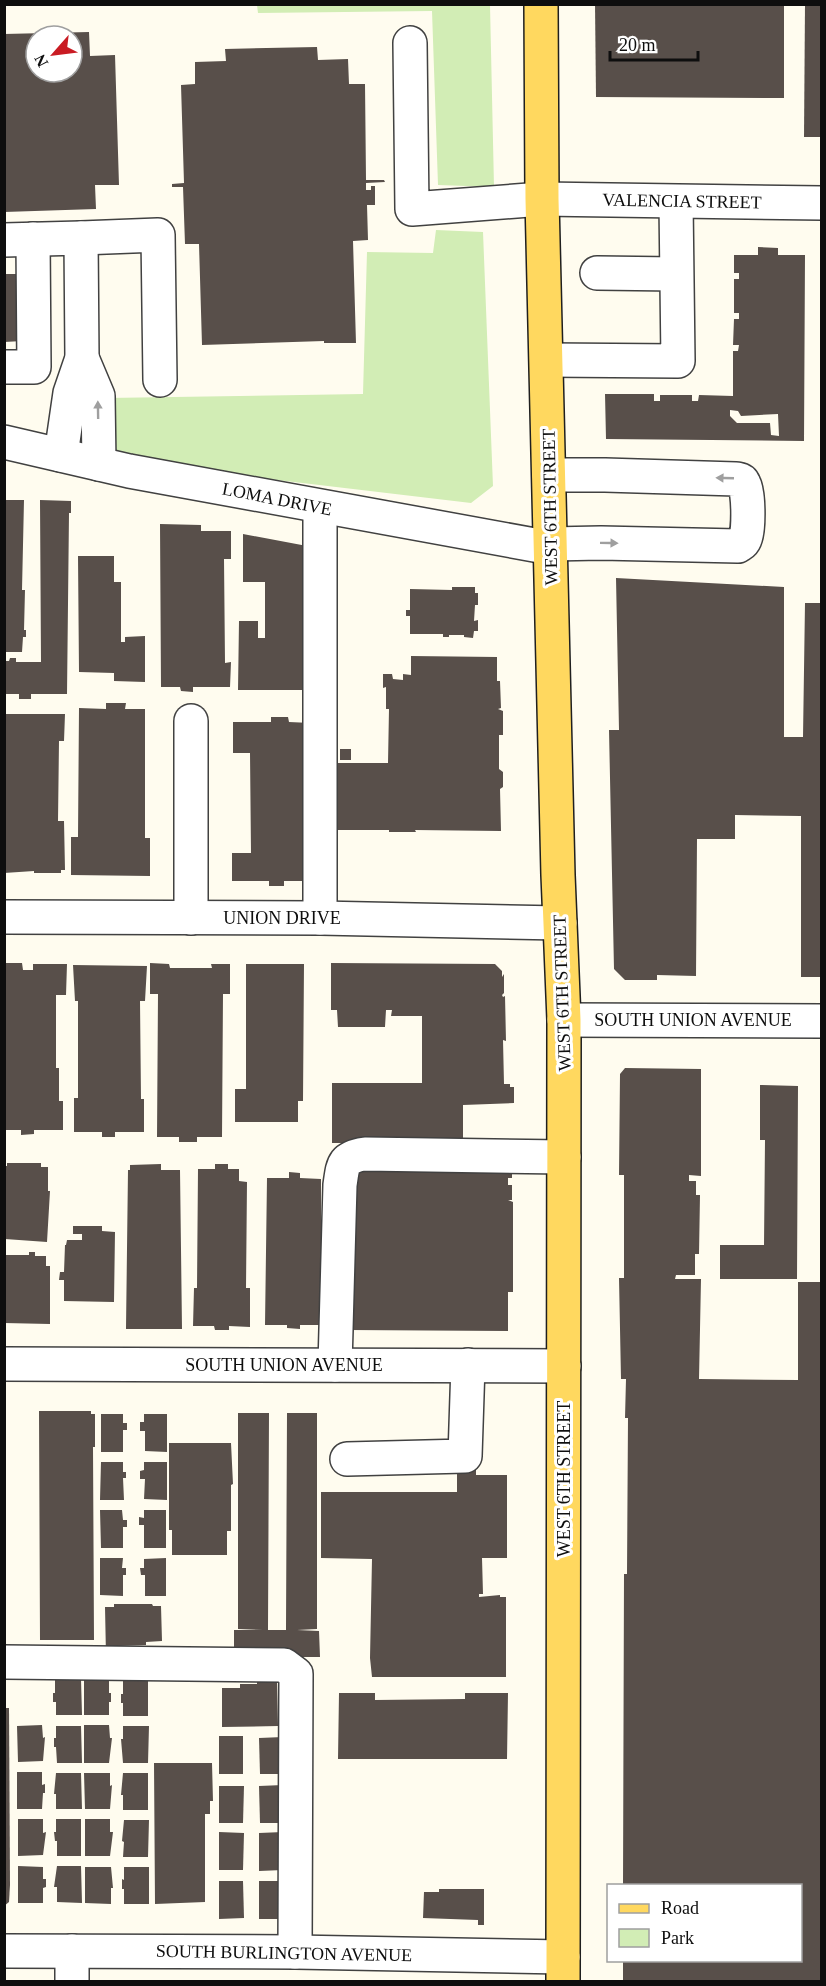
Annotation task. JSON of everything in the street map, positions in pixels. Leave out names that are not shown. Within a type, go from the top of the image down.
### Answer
[{"type":"main road","name":"WEST 6TH STREET","points":[[541,4],[549,475],[564,1020],[563,1969]]},
{"type":"street","name":"VALENCIA STREET","points":[[410,43],[412,209],[543,199],[822,203]]},
{"type":"street","points":[[547,360],[678,360],[676,202]]},
{"type":"street","points":[[4,367],[34,367],[19,240],[158,235],[160,380]]},
{"type":"street","points":[[61,455],[70,393],[82,358],[81,238]]},
{"type":"street","points":[[597,273],[676,274]]},
{"type":"street","points":[[82,358],[98,396],[99,464]]},
{"type":"street","name":"LOMA DRIVE","points":[[4,442],[99,464],[320,507],[551,546],[606,543],[738,546],[745,539],[747,493],[741,480],[605,474],[549,475]]},
{"type":"street","points":[[320,507],[320,918]]},
{"type":"street","points":[[191,721],[191,918]]},
{"type":"street","name":"UNION DRIVE","points":[[4,917],[320,918],[560,923]]},
{"type":"street","name":"SOUTH UNION AVENUE","points":[[564,1020],[822,1021]]},
{"type":"street","points":[[335,1365],[340,1185],[344,1164],[352,1156],[564,1157]]},
{"type":"street","name":"SOUTH UNION AVENUE","points":[[4,1364],[564,1366]]},
{"type":"street","points":[[347,1459],[465,1456],[468,1365]]},
{"type":"street","points":[[4,1662],[284,1665],[296,1674],[295,1952]]},
{"type":"street","name":"SOUTH BURLINGTON AVENUE","points":[[4,1951],[72,1966],[295,1952],[563,1969]]},
{"type":"green space","points":[[257,5],[490,5],[494,187],[438,185],[432,11],[258,13]]},
{"type":"green space","points":[[436,230],[483,232],[493,486],[471,503],[118,461],[107,398],[363,394],[367,252],[433,253]]},
{"type":"building","points":[[595,4],[784,4],[784,98],[596,97]]},
{"type":"building","points":[[805,4],[822,4],[822,137],[804,137]]},
{"type":"building","points":[[84,32],[89,32],[90,56],[115,55],[119,185],[95,185],[96,209],[4,212],[4,34],[24,34],[24,84],[84,84]]},
{"type":"building","points":[[317,47],[318,60],[348,59],[349,84],[365,84],[366,180],[384,180],[385,182],[366,183],[366,190],[371,190],[371,186],[375,186],[375,205],[367,205],[368,240],[353,241],[356,343],[324,343],[324,341],[202,345],[199,244],[185,244],[183,187],[172,187],[172,184],[184,183],[181,85],[195,84],[195,62],[226,61],[225,49]]},
{"type":"building","points":[[758,247],[778,248],[778,255],[805,255],[804,441],[606,439],[605,394],[654,394],[654,401],[660,401],[660,395],[692,395],[692,401],[698,401],[699,395],[733,396],[733,351],[738,351],[739,345],[733,345],[734,319],[739,319],[739,313],[734,313],[734,279],[739,279],[739,273],[734,273],[734,255],[758,255]],"holes":[[[730,410],[738,411],[741,416],[778,414],[779,436],[771,435],[770,423],[737,423],[730,416]]]},
{"type":"building","points":[[4,274],[22,274],[23,341],[4,342]]},
{"type":"building","points":[[4,500],[24,500],[22,590],[25,590],[24,630],[26,630],[26,637],[23,637],[22,652],[4,652]]},
{"type":"building","points":[[40,500],[71,501],[67,694],[31,694],[31,699],[19,699],[19,694],[4,694],[4,661],[16,658],[16,662],[41,662]]},
{"type":"building","points":[[160,524],[201,525],[201,531],[231,531],[231,559],[224,559],[225,663],[231,662],[230,687],[193,687],[193,692],[181,691],[180,687],[161,687]]},
{"type":"building","points":[[243,534],[307,546],[307,690],[238,690],[239,621],[258,621],[258,638],[265,638],[265,582],[243,582]]},
{"type":"building","points":[[78,556],[114,556],[114,582],[121,582],[121,642],[125,642],[125,637],[145,636],[145,682],[114,681],[114,673],[79,672]]},
{"type":"building","points":[[616,578],[784,587],[784,737],[803,737],[805,603],[822,603],[822,977],[801,977],[801,816],[735,815],[735,839],[697,839],[696,976],[657,975],[657,980],[625,980],[614,969],[609,730],[619,730]]},
{"type":"building","points":[[452,587],[475,587],[475,593],[478,593],[474,621],[478,620],[478,631],[474,631],[473,638],[464,637],[464,635],[443,637],[443,634],[410,634],[410,616],[406,616],[406,610],[410,610],[410,589],[452,590]]},
{"type":"building","points":[[411,656],[497,657],[497,681],[500,681],[501,708],[498,709],[503,711],[503,735],[499,735],[499,769],[503,772],[503,787],[500,789],[501,831],[332,830],[333,763],[388,763],[389,709],[386,709],[386,687],[383,688],[383,674],[392,674],[393,679],[403,680],[403,674],[411,675]]},
{"type":"building","points":[[106,703],[126,703],[125,709],[145,709],[145,838],[150,838],[150,876],[71,875],[71,837],[78,837],[79,708],[106,709]]},
{"type":"building","points":[[4,714],[65,714],[64,741],[59,741],[58,821],[64,821],[65,870],[61,870],[61,873],[34,873],[34,871],[4,873]]},
{"type":"building","points":[[271,717],[288,717],[289,722],[311,723],[310,881],[284,881],[284,886],[269,886],[269,881],[232,881],[232,853],[251,853],[250,753],[233,753],[233,722],[271,722]]},
{"type":"building","points":[[340,749],[351,749],[351,760],[340,760]]},
{"type":"building","points":[[4,963],[22,963],[23,970],[33,970],[33,964],[67,964],[66,995],[56,995],[56,1068],[59,1068],[59,1101],[63,1101],[63,1130],[34,1130],[34,1134],[21,1135],[21,1130],[4,1130]]},
{"type":"building","points":[[150,963],[169,964],[170,968],[212,968],[211,964],[230,964],[230,994],[223,994],[222,1137],[197,1137],[197,1142],[179,1142],[179,1137],[157,1137],[158,994],[150,994]]},
{"type":"building","points":[[331,963],[495,964],[502,971],[502,977],[504,974],[504,993],[502,995],[505,996],[506,1041],[503,1040],[504,1084],[514,1087],[514,1103],[463,1105],[463,1143],[332,1143],[332,1083],[422,1083],[422,1016],[391,1016],[392,1010],[386,1010],[385,1027],[338,1027],[337,1010],[331,1010]]},
{"type":"building","points":[[246,964],[304,964],[303,1101],[298,1101],[298,1122],[235,1122],[235,1089],[246,1089]]},
{"type":"building","points":[[73,965],[147,966],[145,1001],[140,1001],[141,1099],[144,1099],[144,1132],[115,1132],[115,1137],[102,1137],[102,1132],[74,1132],[74,1098],[78,1098],[78,1001],[75,1001]]},
{"type":"building","points":[[625,1068],[701,1069],[701,1176],[689,1175],[689,1181],[696,1181],[696,1195],[700,1195],[699,1254],[695,1254],[695,1275],[676,1275],[675,1279],[701,1279],[699,1379],[798,1380],[798,1282],[822,1282],[822,1982],[623,1982],[623,1962],[802,1962],[802,1884],[623,1884],[624,1574],[627,1574],[628,1418],[625,1418],[626,1379],[621,1379],[619,1278],[624,1278],[624,1175],[619,1175],[620,1074]]},
{"type":"building","points":[[760,1085],[798,1086],[797,1279],[720,1279],[720,1245],[764,1245],[765,1140],[760,1140]]},
{"type":"building","points":[[7,1163],[41,1163],[41,1167],[48,1167],[48,1191],[50,1191],[47,1242],[5,1239],[5,1166]]},
{"type":"building","points":[[161,1164],[161,1170],[180,1170],[182,1329],[126,1329],[128,1170],[130,1170],[130,1165]]},
{"type":"building","points":[[215,1164],[228,1164],[228,1169],[239,1169],[239,1181],[247,1182],[246,1288],[250,1288],[250,1327],[229,1326],[229,1330],[215,1330],[214,1326],[193,1326],[194,1288],[197,1288],[198,1169],[215,1169]]},
{"type":"building","points":[[349,1164],[512,1171],[512,1178],[508,1178],[508,1185],[512,1185],[512,1200],[508,1200],[513,1202],[513,1292],[508,1292],[508,1331],[348,1330]]},
{"type":"building","points":[[289,1172],[300,1173],[300,1178],[321,1179],[321,1325],[300,1325],[300,1329],[287,1328],[287,1325],[265,1325],[267,1178],[289,1178]]},
{"type":"building","points":[[73,1226],[102,1226],[102,1231],[115,1232],[114,1302],[64,1301],[64,1280],[59,1280],[60,1272],[64,1272],[65,1245],[67,1240],[82,1240],[82,1234],[73,1234]]},
{"type":"building","points":[[29,1252],[35,1252],[35,1256],[46,1256],[46,1266],[50,1266],[50,1324],[4,1323],[4,1255],[29,1255]]},
{"type":"building","points":[[39,1411],[91,1411],[91,1414],[95,1414],[95,1447],[93,1447],[94,1640],[40,1640]]},
{"type":"building","points":[[238,1413],[269,1413],[268,1630],[286,1630],[287,1413],[317,1413],[317,1629],[297,1630],[319,1631],[320,1657],[234,1657],[234,1630],[263,1630],[238,1629]]},
{"type":"building","points":[[101,1414],[123,1414],[123,1423],[127,1423],[127,1430],[123,1430],[123,1452],[101,1452]]},
{"type":"building","points":[[144,1414],[167,1414],[167,1452],[145,1451],[145,1431],[140,1431],[140,1422],[144,1422]]},
{"type":"building","points":[[169,1443],[231,1443],[233,1484],[231,1485],[231,1531],[227,1531],[227,1555],[172,1555],[172,1530],[169,1530]]},
{"type":"building","points":[[101,1462],[123,1462],[123,1472],[126,1472],[126,1478],[123,1478],[124,1500],[100,1500]]},
{"type":"building","points":[[144,1462],[167,1462],[167,1500],[144,1499],[145,1479],[140,1479],[140,1471],[144,1470]]},
{"type":"building","points":[[457,1469],[476,1469],[476,1475],[507,1475],[507,1558],[482,1558],[483,1594],[479,1594],[479,1597],[500,1595],[500,1597],[506,1597],[506,1677],[372,1677],[370,1658],[372,1559],[321,1558],[321,1492],[457,1492]]},
{"type":"building","points":[[100,1510],[122,1510],[123,1520],[127,1520],[127,1527],[123,1527],[123,1548],[101,1548]]},
{"type":"building","points":[[144,1510],[166,1510],[166,1548],[144,1548],[144,1525],[139,1525],[139,1517],[144,1518]]},
{"type":"building","points":[[100,1558],[123,1558],[122,1568],[126,1568],[126,1575],[123,1575],[123,1596],[100,1595]]},
{"type":"building","points":[[166,1558],[166,1596],[145,1596],[145,1575],[141,1575],[140,1568],[144,1568],[144,1559]]},
{"type":"building","points":[[114,1604],[161,1606],[162,1641],[146,1642],[146,1645],[119,1646],[119,1656],[106,1656],[105,1607],[114,1607]]},
{"type":"building","points":[[55,1679],[81,1679],[82,1715],[56,1715],[56,1702],[53,1702]]},
{"type":"building","points":[[84,1679],[109,1679],[111,1702],[109,1702],[109,1715],[84,1715]]},
{"type":"building","points":[[148,1679],[148,1716],[123,1716],[121,1694],[123,1694],[123,1680]]},
{"type":"building","points":[[257,1679],[277,1679],[278,1726],[222,1727],[222,1688],[240,1688],[240,1684],[257,1684]]},
{"type":"building","points":[[339,1693],[375,1693],[375,1700],[465,1699],[465,1693],[508,1693],[507,1759],[338,1759]]},
{"type":"building","points":[[4,1708],[9,1708],[10,1885],[9,1902],[4,1906]]},
{"type":"building","points":[[42,1725],[43,1738],[45,1737],[43,1761],[18,1762],[17,1726]]},
{"type":"building","points":[[84,1725],[109,1725],[110,1738],[112,1738],[109,1763],[84,1763]]},
{"type":"building","points":[[56,1726],[81,1726],[82,1763],[57,1763],[56,1747],[54,1747]]},
{"type":"building","points":[[123,1726],[149,1726],[148,1763],[123,1763],[121,1739],[123,1739]]},
{"type":"building","points":[[219,1736],[243,1736],[243,1774],[219,1774]]},
{"type":"building","points":[[283,1737],[283,1774],[260,1774],[259,1738]]},
{"type":"building","points":[[154,1763],[212,1763],[213,1801],[210,1801],[210,1814],[205,1814],[205,1902],[155,1904]]},
{"type":"building","points":[[17,1772],[42,1772],[42,1785],[45,1784],[45,1793],[43,1793],[42,1809],[17,1809]]},
{"type":"building","points":[[56,1773],[81,1773],[82,1809],[56,1809],[56,1794],[54,1794]]},
{"type":"building","points":[[84,1773],[110,1773],[110,1786],[112,1785],[110,1809],[85,1809]]},
{"type":"building","points":[[123,1773],[148,1773],[148,1810],[123,1810],[123,1795],[121,1795]]},
{"type":"building","points":[[283,1785],[284,1823],[260,1823],[259,1786]]},
{"type":"building","points":[[219,1786],[244,1786],[243,1823],[219,1823]]},
{"type":"building","points":[[18,1819],[43,1819],[43,1833],[46,1832],[43,1855],[18,1856]]},
{"type":"building","points":[[56,1819],[81,1819],[81,1856],[57,1856],[57,1841],[55,1841],[54,1832],[56,1832]]},
{"type":"building","points":[[85,1819],[110,1819],[110,1832],[113,1832],[110,1856],[85,1856]]},
{"type":"building","points":[[124,1820],[149,1820],[148,1857],[123,1857]]},
{"type":"building","points":[[219,1832],[244,1833],[243,1870],[219,1870]]},
{"type":"building","points":[[283,1832],[283,1870],[259,1871],[259,1833]]},
{"type":"building","points":[[18,1866],[43,1867],[46,1887],[43,1888],[43,1903],[18,1903]]},
{"type":"building","points":[[57,1866],[81,1866],[82,1903],[57,1902],[57,1887],[54,1887]]},
{"type":"building","points":[[85,1867],[111,1867],[113,1888],[111,1888],[111,1904],[85,1903]]},
{"type":"building","points":[[124,1867],[149,1867],[149,1904],[124,1904],[122,1879],[124,1880]]},
{"type":"building","points":[[219,1881],[243,1881],[244,1918],[219,1919]]},
{"type":"building","points":[[259,1881],[284,1881],[283,1919],[259,1919]]},
{"type":"building","points":[[439,1889],[484,1889],[484,1925],[478,1925],[478,1920],[423,1918],[424,1892],[439,1892]]}]
